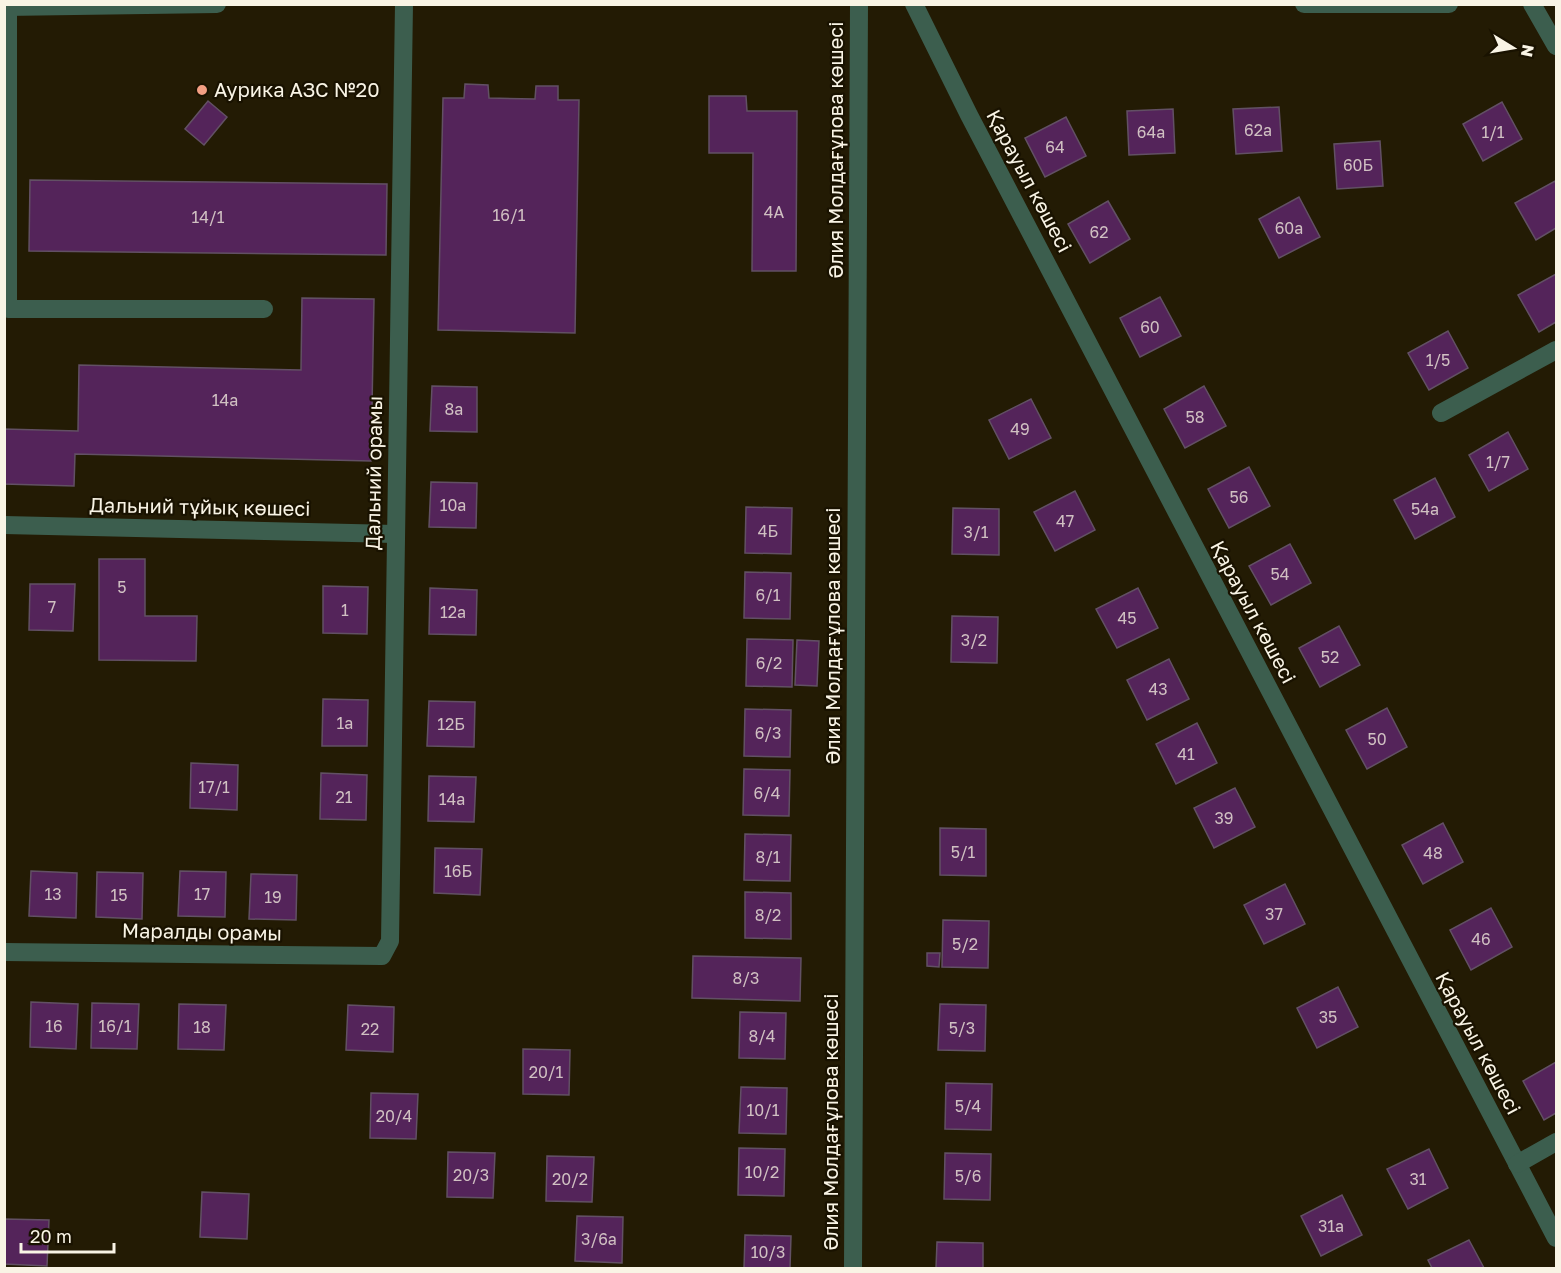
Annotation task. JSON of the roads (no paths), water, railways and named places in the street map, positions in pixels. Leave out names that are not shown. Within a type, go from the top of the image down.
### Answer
[{"type":"street","points":[[216,4],[6,7],[8,309],[264,309]]},
{"type":"street","name":"Дальний орамы","points":[[390,941],[404,4]]},
{"type":"street","name":"Әлия Молдағұлова көшесі","points":[[853,1269],[859,4]]},
{"type":"street","name":"Қарауыл көшесі","points":[[914,4],[969,115],[1516,1164],[1557,1238]]},
{"type":"street","points":[[1304,4],[1449,4]]},
{"type":"street","points":[[1532,4],[1557,46]]},
{"type":"street","points":[[1441,413],[1557,350]]},
{"type":"street","name":"Дальний тұйық көшесі","points":[[4,525],[395,534]]},
{"type":"street","name":"Маралды орамы","points":[[4,952],[382,956],[390,941]]},
{"type":"street","points":[[1516,1164],[1557,1142]]},
{"type":"place","name":"Аурика АЗС №20","points":[[202,90]]}]
